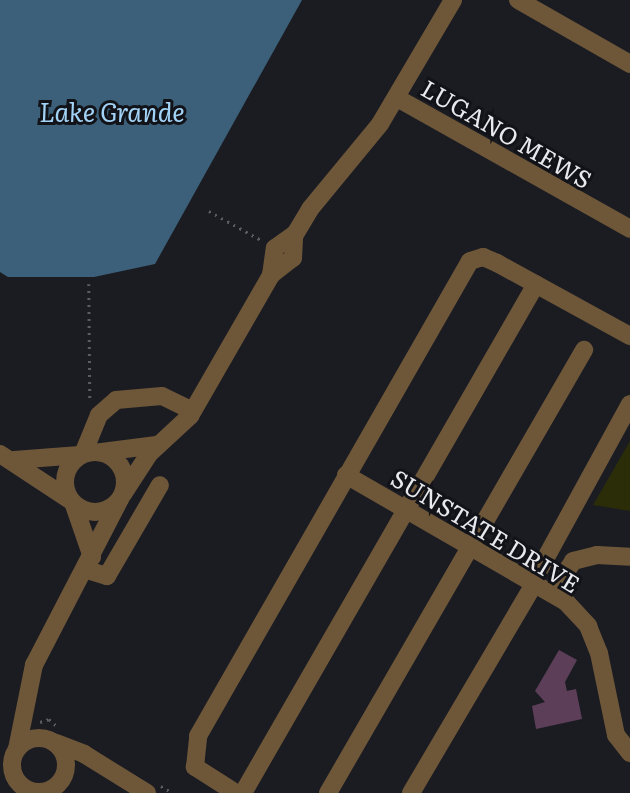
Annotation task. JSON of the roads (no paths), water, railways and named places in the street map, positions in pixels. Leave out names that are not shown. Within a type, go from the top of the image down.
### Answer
[{"type":"street","points":[[27,789],[13,770],[26,698],[38,656],[89,564],[122,496],[157,445],[193,411],[271,275],[274,250],[295,234],[317,199],[373,134],[397,98],[453,0]]},
{"type":"street","points":[[518,0],[630,64]]},
{"type":"street","name":"LUGANO MEWS","points":[[397,98],[630,229]]},
{"type":"street","points":[[236,793],[195,767],[198,736],[470,261],[483,257],[630,336]]},
{"type":"street","points":[[243,793],[536,284]]},
{"type":"street","points":[[328,793],[468,546],[584,350]]},
{"type":"street","points":[[89,564],[86,528],[65,485],[66,473],[88,453],[99,415],[116,400],[162,396],[193,411]]},
{"type":"street","points":[[411,793],[533,583],[630,404]]},
{"type":"street","points":[[7,457],[50,461],[88,453],[157,445]]},
{"type":"street","points":[[88,453],[116,459],[123,470],[122,496]]},
{"type":"street","points":[[7,457],[82,510],[100,512],[122,496]]},
{"type":"street","name":"SUNSTATE DRIVE","points":[[346,475],[566,602],[588,626],[599,653],[616,735],[630,753]]},
{"type":"street","points":[[89,564],[107,576],[160,485]]},
{"type":"street","points":[[551,593],[573,561],[597,555],[630,557]]},
{"type":"street","points":[[26,698],[34,719],[65,760],[60,784]]},
{"type":"street","points":[[0,764],[36,738],[54,742],[148,793]]},
{"type":"street","points":[[0,782],[41,792],[60,784],[81,769],[111,772]]},
{"type":"water","name":"Lake Grande","points":[[0,0],[302,0],[155,264],[94,277],[8,277],[0,272]]}]
